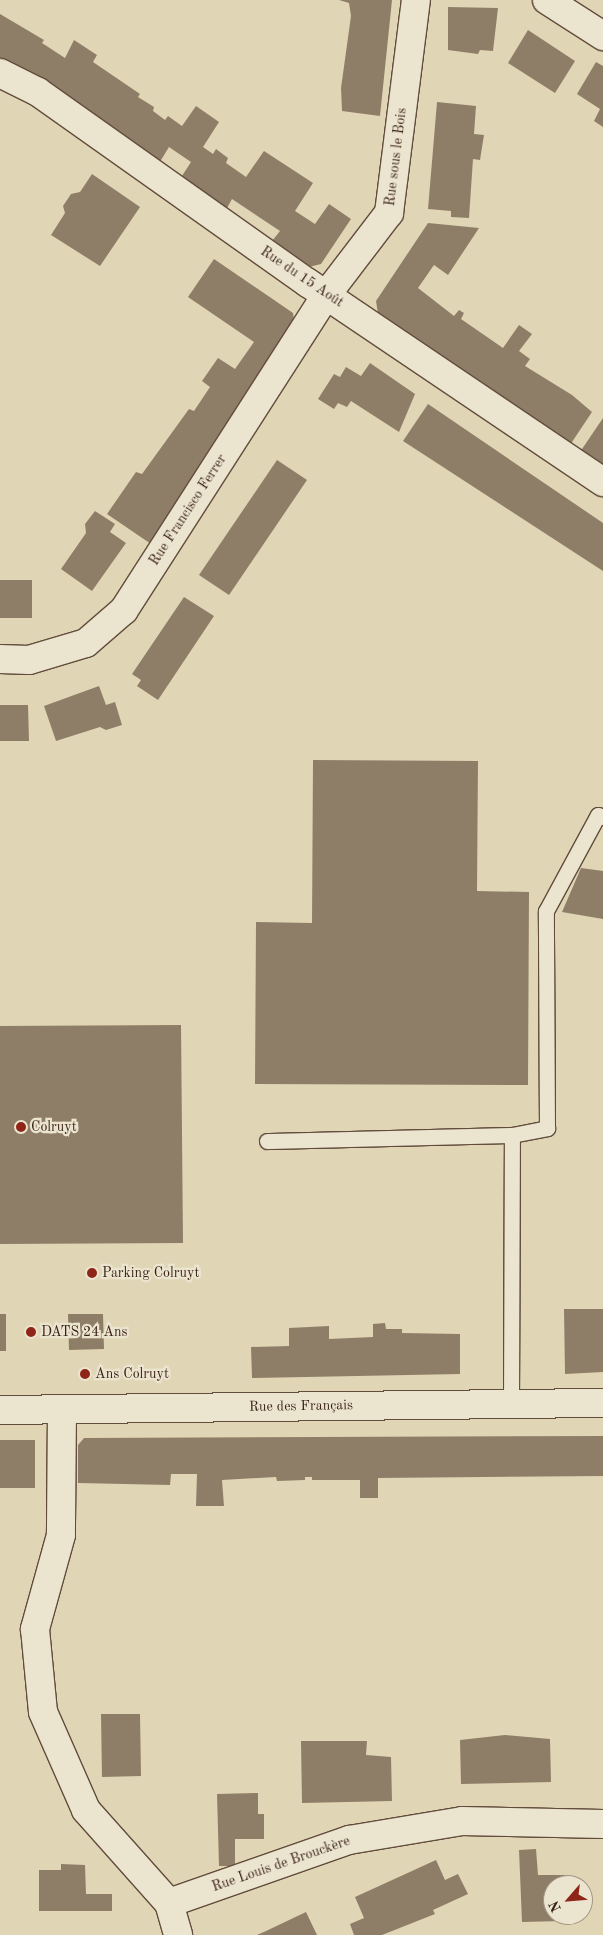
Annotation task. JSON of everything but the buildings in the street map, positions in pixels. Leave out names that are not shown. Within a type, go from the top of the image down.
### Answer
[{"type":"street","name":"Rue sous le Bois","points":[[326,294],[389,213],[416,0]]},
{"type":"street","points":[[547,0],[603,36]]},
{"type":"street","name":"Rue du 15 Août","points":[[0,73],[38,92],[326,294],[603,482]]},
{"type":"street","name":"Rue Francisco Ferrer","points":[[0,659],[29,660],[86,643],[124,610],[326,294]]},
{"type":"street","name":"Rue des Français","points":[[0,1410],[603,1403]]},
{"type":"street","points":[[62,1410],[61,1535],[35,1630],[43,1712],[86,1810],[169,1903],[178,1935]]},
{"type":"street","name":"Rue Louis de Brouckère","points":[[169,1903],[349,1840],[462,1821],[603,1824]]},
{"type":"lane","points":[[267,1141],[512,1135],[547,1128],[546,911],[598,815],[603,817]]},
{"type":"lane","points":[[511,1404],[512,1135]]},
{"type":"place","name":"Colruyt","points":[[21,1127]]},
{"type":"place","name":"Parking Colruyt","points":[[92,1273]]},
{"type":"place","name":"DATS 24 Ans","points":[[31,1332]]},
{"type":"place","name":"Ans Colruyt","points":[[85,1374]]}]
